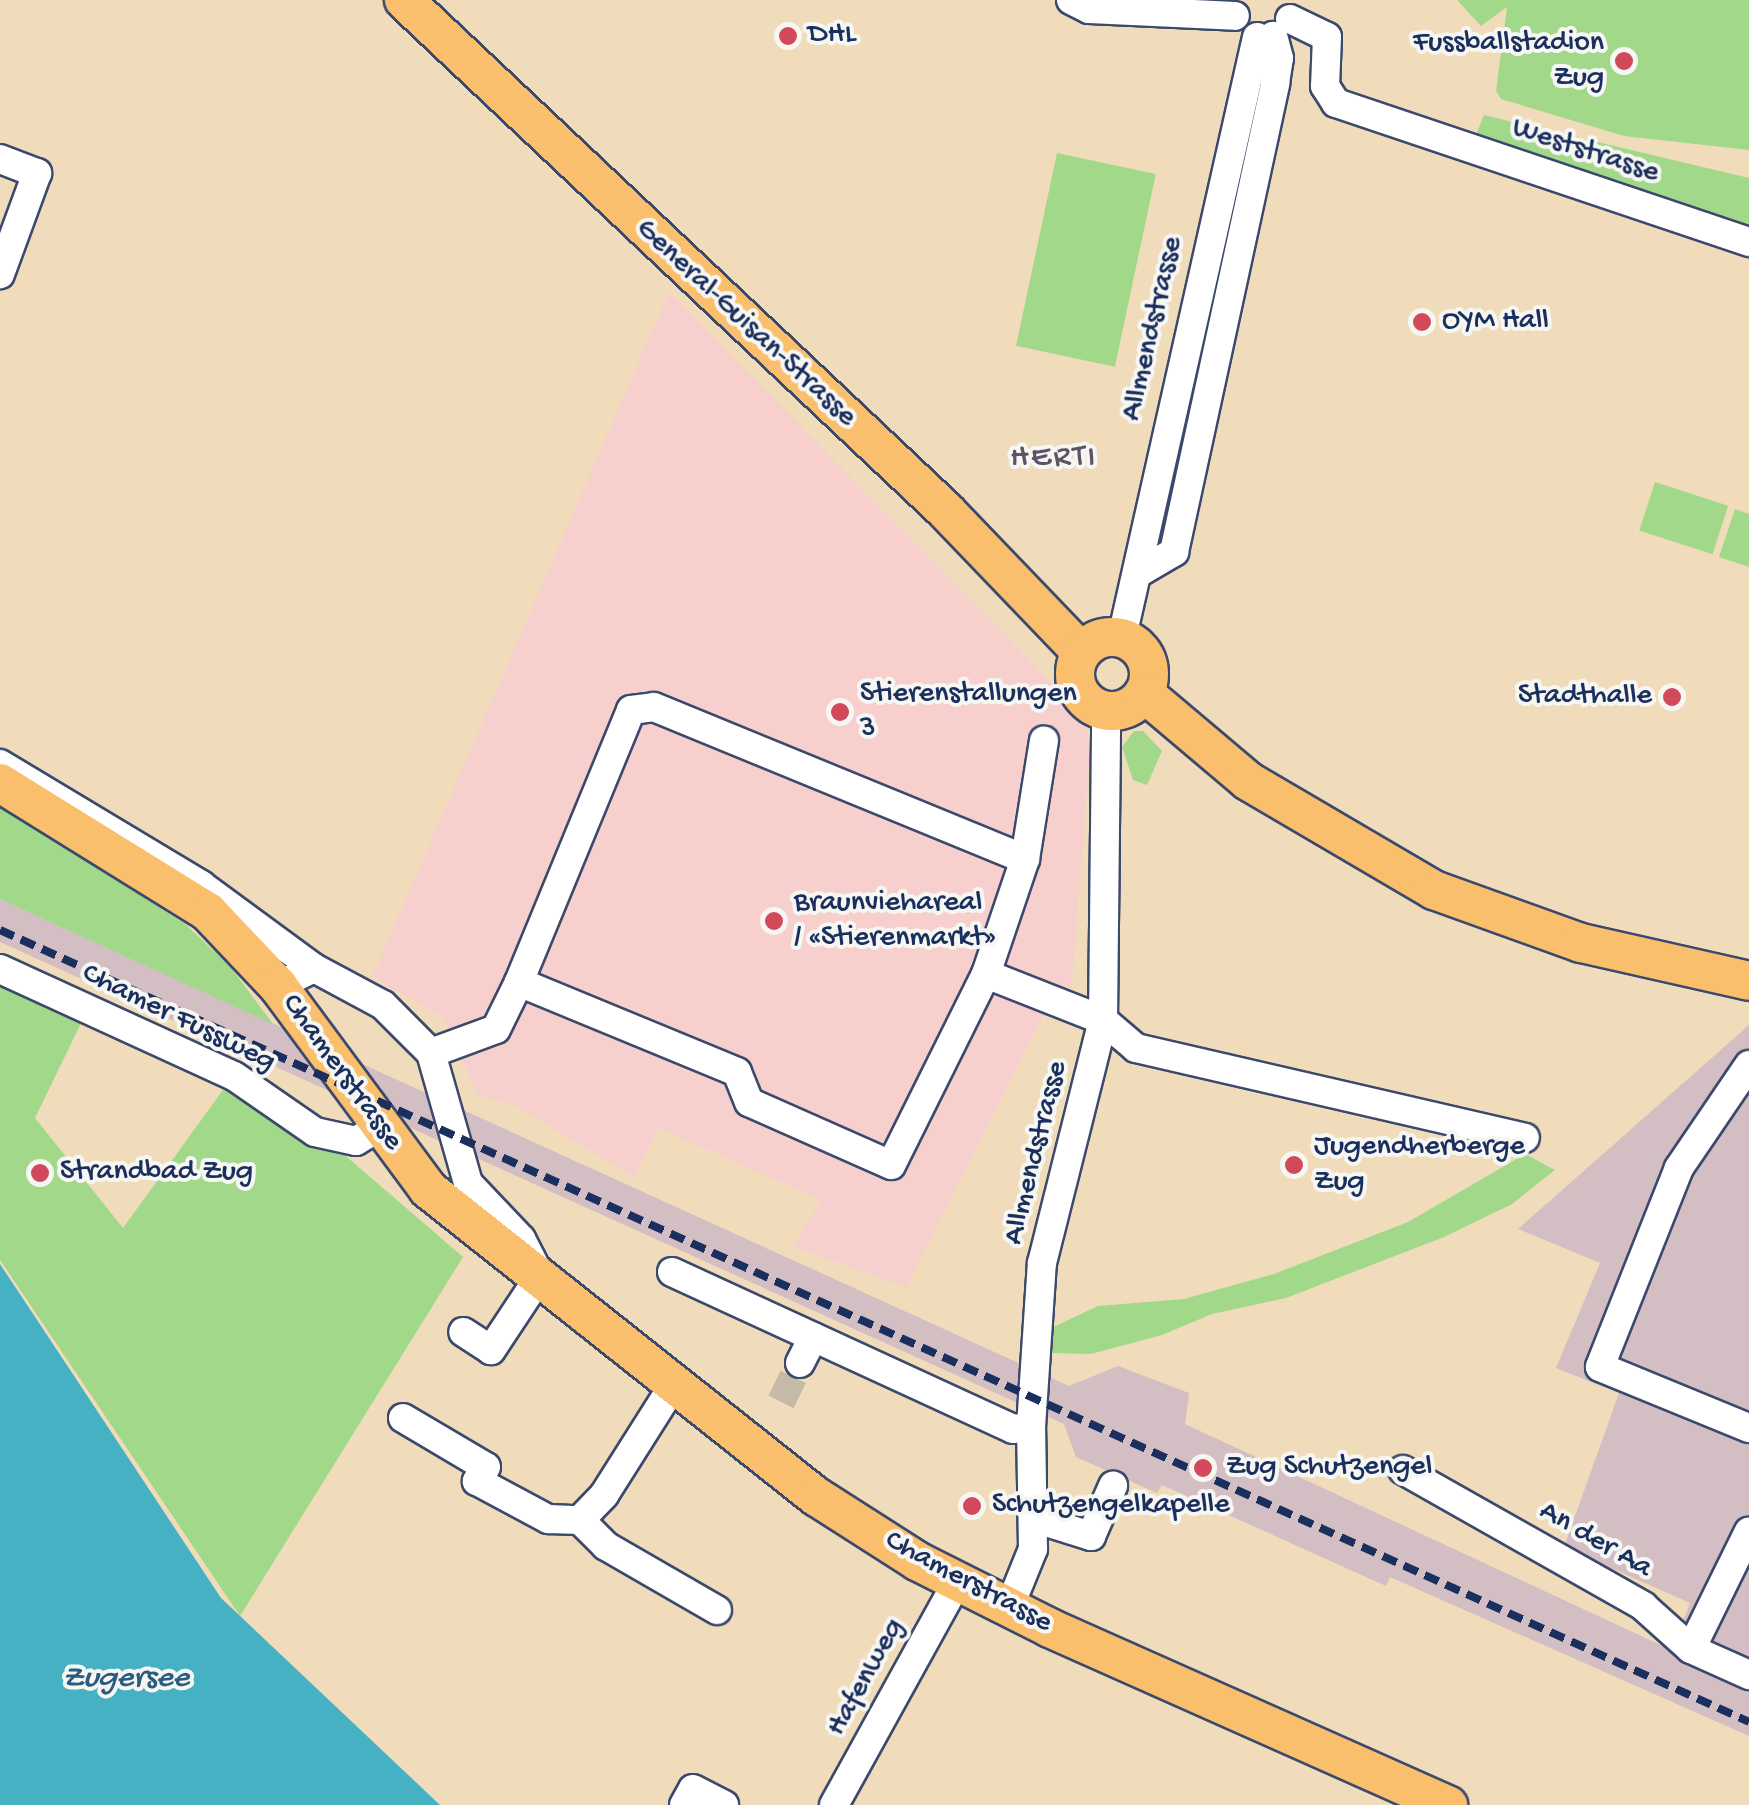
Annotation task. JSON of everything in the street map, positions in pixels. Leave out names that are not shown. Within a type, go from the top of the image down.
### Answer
[{"type":"main road","name":"General-Guisan-Strasse","points":[[404,0],[946,511],[1081,652]]},
{"type":"main road","points":[[1100,638],[1122,638],[1139,648],[1149,665],[1144,693],[1124,710],[1106,711],[1086,702],[1076,683],[1081,652],[1100,638]]},
{"type":"main road","points":[[1144,693],[1248,781],[1434,890],[1581,942],[1749,981]]},
{"type":"main road","name":"Chamerstrasse","points":[[0,782],[208,912],[278,986],[378,1128],[428,1189],[817,1497],[957,1582],[1009,1608],[1448,1805]]},
{"type":"street","points":[[1071,0],[1123,12],[1180,4],[1236,8],[1278,23]]},
{"type":"street","name":"Weststrasse","points":[[1278,23],[1327,37],[1324,86],[1336,103],[1749,242]]},
{"type":"street","name":"Allmendstrasse","points":[[1122,638],[1278,23]]},
{"type":"street","points":[[0,159],[37,173],[0,274]]},
{"type":"street","points":[[430,1053],[496,1029],[632,710],[654,707],[1025,858]]},
{"type":"street","name":"Allmendstrasse","points":[[1009,1608],[1033,1548],[1031,1428],[1042,1263],[1104,1020],[1106,711]]},
{"type":"street","points":[[519,982],[737,1072],[749,1102],[890,1165],[986,974],[1025,858],[1044,740]]},
{"type":"street","points":[[0,764],[200,885],[314,968]]},
{"type":"street","name":"Chamer Fussweg","points":[[0,968],[234,1076],[315,1132],[356,1141],[378,1128]]},
{"type":"street","name":"Chamerstrasse","points":[[278,986],[314,968],[383,1005],[430,1053],[444,1085],[468,1183],[521,1239],[540,1276]]},
{"type":"street","points":[[986,974],[1104,1020],[1136,1048],[1525,1138]]},
{"type":"street","points":[[1749,1065],[1679,1168],[1600,1367],[1749,1428]]},
{"type":"street","points":[[672,1272],[1014,1429],[1031,1428]]},
{"type":"street","points":[[463,1332],[491,1350],[540,1276]]},
{"type":"street","points":[[800,1362],[813,1337]]},
{"type":"street","points":[[580,1520],[604,1495],[674,1386]]},
{"type":"street","points":[[403,1418],[486,1466],[477,1481],[548,1519],[580,1520],[606,1546],[717,1610]]},
{"type":"street","name":"An der Aa","points":[[1404,1470],[1643,1606],[1692,1649],[1749,1674]]},
{"type":"street","points":[[1033,1518],[1091,1536],[1112,1486]]},
{"type":"street","points":[[1692,1649],[1749,1531]]},
{"type":"street","name":"Hafenweg","points":[[834,1805],[957,1582]]},
{"type":"street","points":[[684,1805],[694,1789],[724,1805]]},
{"type":"shaded area","points":[[669,292],[1084,715],[1090,750],[1072,983],[1047,1009],[906,1287],[794,1247],[820,1200],[659,1128],[634,1177],[514,1105],[478,1095],[443,1017],[372,977]]},
{"type":"shaded area","points":[[0,899],[1069,1386],[1118,1366],[1189,1393],[1185,1424],[1749,1686],[1749,1736],[1390,1577],[1386,1586],[1162,1485],[1157,1493],[1076,1457],[1064,1424],[0,942]]},
{"type":"shaded area","points":[[1749,1025],[1749,1662],[1679,1631],[1690,1603],[1564,1547],[1619,1393],[1556,1368],[1600,1263],[1518,1229]]},
{"type":"green space","name":"Fussballstadion Zug","points":[[1457,0],[1749,0],[1749,150],[1624,136],[1501,99],[1496,91],[1507,7],[1481,26]]},
{"type":"green space","points":[[1484,115],[1749,178],[1749,231],[1476,135]]},
{"type":"green space","points":[[1057,153],[1156,174],[1115,367],[1016,346]]},
{"type":"green space","points":[[1655,482],[1728,506],[1712,554],[1639,531]]},
{"type":"green space","points":[[1735,509],[1749,514],[1749,567],[1719,557]]},
{"type":"green space","points":[[1134,731],[1143,731],[1162,751],[1147,785],[1133,780],[1122,747]]},
{"type":"green space","points":[[0,805],[185,924],[229,965],[273,1024],[0,899]]},
{"type":"green space","points":[[0,978],[84,1017],[35,1118],[123,1228],[228,1083],[340,1151],[463,1257],[240,1616],[0,1260]]},
{"type":"green space","points":[[1525,1154],[1555,1170],[1512,1204],[1444,1237],[1286,1298],[1212,1314],[1162,1335],[1091,1354],[1050,1353],[1051,1328],[1098,1306],[1184,1299],[1274,1274],[1408,1222]]},
{"type":"water","name":"Zugersee","points":[[0,1264],[221,1598],[440,1805],[0,1805]]},
{"type":"tunnel","points":[[781,1402],[800,1363]]},
{"type":"railway","points":[[0,930],[1749,1722]]},
{"type":"place","name":"DHL","points":[[788,36]]},
{"type":"place","name":"Fussballstadion Zug","points":[[1624,61]]},
{"type":"place","name":"OYM Hall","points":[[1422,322]]},
{"type":"place","name":"Stadthalle","points":[[1672,697]]},
{"type":"place","name":"Stierenstallungen 3","points":[[840,712]]},
{"type":"place","name":"Braunviehareal / «Stierenmarkt»","points":[[774,921]]},
{"type":"place","name":"Jugendherberge Zug","points":[[1294,1165]]},
{"type":"place","name":"Strandbad Zug","points":[[40,1173]]},
{"type":"place","name":"Zug Schutzengel","points":[[1203,1468]]},
{"type":"place","name":"Schutzengelkapelle","points":[[972,1506]]},
{"type":"district","name":"HERTI","points":[[1054,458]]}]
